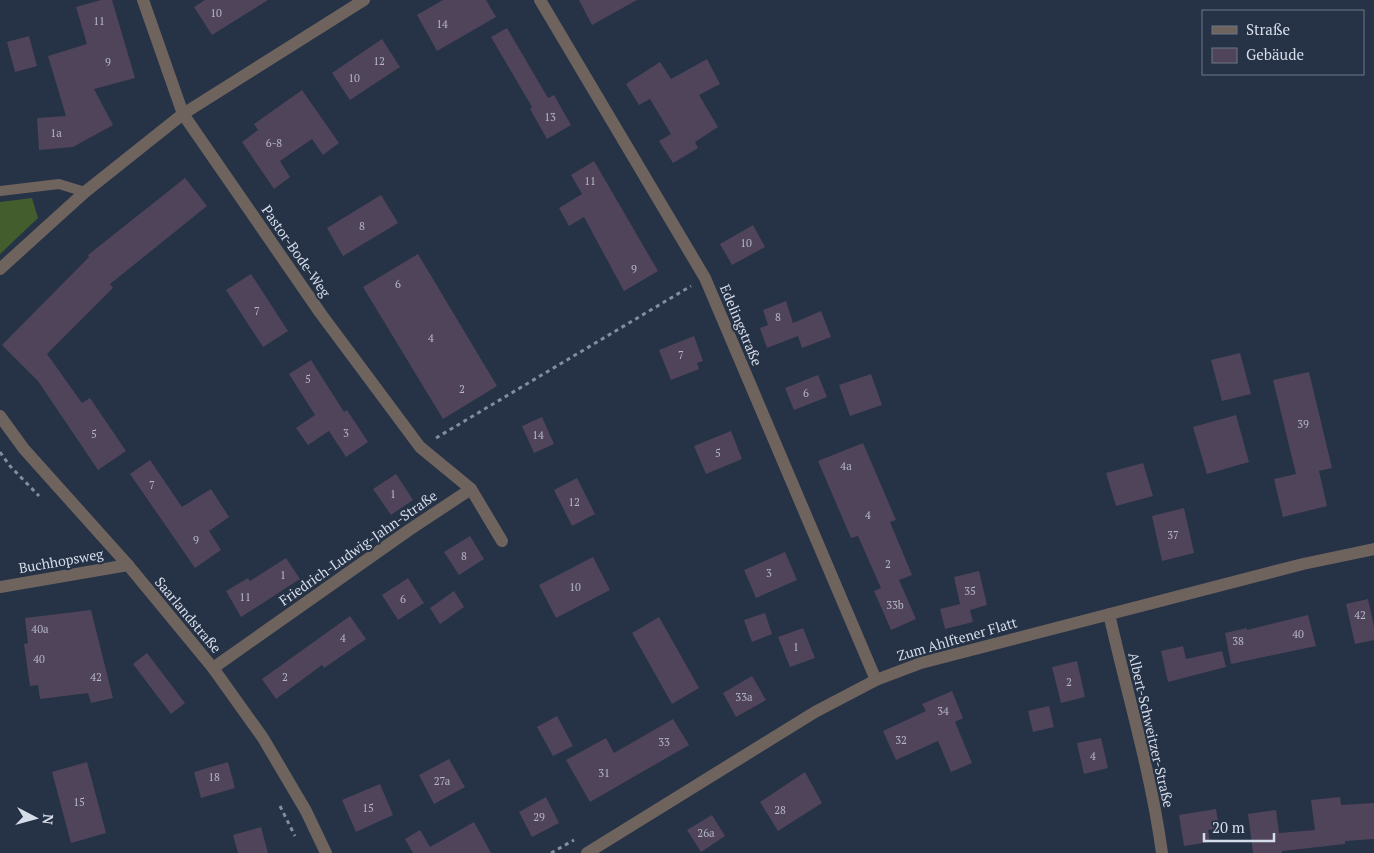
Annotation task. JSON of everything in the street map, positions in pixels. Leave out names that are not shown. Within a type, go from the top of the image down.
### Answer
[{"type":"street","name":"Pastor-Bode-Weg","points":[[142,0],[183,114],[321,314],[420,447],[471,489]]},
{"type":"street","points":[[0,269],[85,192],[183,114],[364,0]]},
{"type":"street","name":"Edelingstraße","points":[[540,0],[705,278],[876,680]]},
{"type":"street","name":"Saarlandstraße","points":[[0,416],[24,449],[128,565],[213,668],[262,738],[306,812],[326,853]]},
{"type":"street","points":[[471,489],[502,542]]},
{"type":"street","name":"Friedrich-Ludwig-Jahn-Straße","points":[[213,668],[471,489]]},
{"type":"street","name":"Zum Ahlftener Flatt","points":[[588,853],[815,712],[876,680],[921,663],[1303,564],[1374,548]]},
{"type":"street","name":"Buchhopsweg","points":[[0,587],[128,565]]},
{"type":"street","name":"Albert-Schweitzer-Straße","points":[[1109,614],[1140,745],[1162,853]]},
{"type":"lane","points":[[0,191],[60,184],[85,192]]},
{"type":"path","points":[[420,447],[705,278]]},
{"type":"path","points":[[0,452],[10,466],[40,498]]},
{"type":"path","points":[[276,800],[300,844]]},
{"type":"green space","points":[[32,198],[38,218],[0,254],[0,202]]},
{"type":"building","points":[[101,0],[112,0],[135,78],[94,89],[113,125],[73,147],[39,150],[37,118],[66,116],[48,56],[87,44],[76,7]]},
{"type":"building","points":[[205,0],[268,0],[212,35],[194,7]]},
{"type":"building","points":[[443,0],[486,0],[496,17],[437,51],[417,15]]},
{"type":"building","points":[[579,0],[637,0],[592,25]]},
{"type":"building","points":[[507,28],[548,98],[554,95],[571,125],[547,139],[530,109],[532,107],[491,37]]},
{"type":"building","points":[[29,36],[37,66],[15,72],[7,42]]},
{"type":"building","points":[[382,39],[400,67],[350,100],[332,73]]},
{"type":"building","points":[[707,59],[720,84],[699,95],[718,127],[695,142],[698,148],[673,163],[659,141],[671,134],[650,99],[639,105],[626,84],[660,62],[671,79]]},
{"type":"building","points":[[302,90],[339,143],[323,155],[312,139],[280,161],[290,177],[274,189],[242,142],[258,130],[254,124]]},
{"type":"building","points":[[594,161],[658,271],[624,291],[584,217],[569,226],[559,208],[582,194],[571,175]]},
{"type":"building","points":[[185,178],[207,206],[110,284],[113,288],[47,354],[82,403],[90,398],[126,451],[98,470],[38,381],[2,345],[89,257],[88,255]]},
{"type":"building","points":[[381,195],[398,223],[343,256],[327,228]]},
{"type":"building","points":[[753,225],[765,247],[732,265],[720,244]]},
{"type":"building","points":[[418,254],[497,386],[443,419],[363,287]]},
{"type":"building","points":[[251,274],[288,331],[263,347],[226,290]]},
{"type":"building","points":[[786,301],[793,323],[821,311],[831,337],[802,348],[798,336],[767,348],[760,328],[768,325],[763,310]]},
{"type":"building","points":[[694,336],[703,361],[697,363],[699,369],[671,380],[659,350]]},
{"type":"building","points":[[1240,353],[1251,394],[1222,401],[1211,360]]},
{"type":"building","points":[[311,360],[344,412],[347,410],[368,442],[346,457],[329,431],[308,445],[296,428],[315,415],[289,374]]},
{"type":"building","points":[[1309,372],[1332,468],[1319,471],[1327,506],[1283,517],[1274,479],[1296,474],[1273,380]]},
{"type":"building","points":[[871,374],[882,405],[850,416],[839,385]]},
{"type":"building","points":[[818,375],[827,397],[794,410],[785,388]]},
{"type":"building","points":[[1236,415],[1249,462],[1207,474],[1193,427]]},
{"type":"building","points":[[542,417],[554,444],[534,453],[522,426]]},
{"type":"building","points":[[731,431],[742,459],[706,474],[694,446]]},
{"type":"building","points":[[863,443],[896,520],[890,522],[912,575],[899,580],[916,619],[891,630],[874,591],[881,588],[858,536],[851,538],[818,461]]},
{"type":"building","points":[[150,460],[182,507],[211,489],[229,517],[209,531],[221,550],[195,568],[130,474]]},
{"type":"building","points":[[1143,463],[1153,496],[1116,506],[1106,473]]},
{"type":"building","points":[[396,474],[413,500],[391,515],[373,489]]},
{"type":"building","points":[[577,478],[595,514],[572,526],[554,490]]},
{"type":"building","points":[[1184,508],[1194,553],[1162,561],[1152,516]]},
{"type":"building","points":[[470,536],[484,559],[459,575],[444,552]]},
{"type":"building","points":[[785,552],[797,580],[756,598],[744,570]]},
{"type":"building","points":[[593,557],[610,590],[556,618],[539,585]]},
{"type":"building","points":[[286,558],[300,579],[241,617],[226,591],[248,578],[250,581]]},
{"type":"building","points":[[979,571],[987,605],[970,610],[973,622],[945,629],[940,609],[960,604],[954,577]]},
{"type":"building","points":[[408,578],[424,603],[398,620],[382,595]]},
{"type":"building","points":[[454,591],[464,607],[440,624],[430,608]]},
{"type":"building","points":[[1368,599],[1374,627],[1374,640],[1355,644],[1346,604]]},
{"type":"building","points":[[91,610],[113,698],[91,703],[88,693],[40,699],[38,685],[30,686],[24,644],[28,643],[25,618]]},
{"type":"building","points":[[765,613],[772,634],[752,642],[744,620]]},
{"type":"building","points":[[1308,615],[1316,646],[1231,664],[1225,633],[1247,628],[1247,630]]},
{"type":"building","points":[[350,616],[366,639],[324,668],[322,665],[276,699],[262,679]]},
{"type":"building","points":[[659,617],[699,688],[672,704],[632,633]]},
{"type":"building","points":[[803,628],[815,658],[790,667],[778,637]]},
{"type":"building","points":[[1183,646],[1186,659],[1222,651],[1226,667],[1168,682],[1161,651]]},
{"type":"building","points":[[147,653],[185,703],[171,714],[133,664]]},
{"type":"building","points":[[1077,661],[1085,697],[1061,703],[1052,667]]},
{"type":"building","points":[[752,676],[766,700],[736,717],[723,693]]},
{"type":"building","points":[[952,691],[963,718],[955,722],[972,763],[951,772],[938,741],[896,760],[883,731],[926,711],[922,704]]},
{"type":"building","points":[[1049,706],[1054,727],[1033,732],[1028,711]]},
{"type":"building","points":[[557,716],[573,746],[553,756],[537,727]]},
{"type":"building","points":[[673,719],[689,745],[590,802],[566,760],[606,738],[614,753]]},
{"type":"building","points":[[1101,738],[1108,768],[1084,774],[1077,743]]},
{"type":"building","points":[[449,759],[465,787],[434,804],[419,775]]},
{"type":"building","points":[[87,762],[106,833],[71,843],[52,772]]},
{"type":"building","points":[[228,762],[235,788],[201,798],[194,772]]},
{"type":"building","points":[[805,772],[822,803],[778,831],[760,802]]},
{"type":"building","points":[[380,784],[393,815],[356,832],[342,800]]},
{"type":"building","points":[[546,797],[559,823],[532,837],[519,812]]},
{"type":"building","points":[[1340,797],[1341,805],[1374,803],[1374,839],[1345,841],[1345,844],[1282,851],[1282,853],[1253,853],[1248,814],[1276,810],[1279,833],[1315,830],[1311,800]]},
{"type":"building","points":[[1216,809],[1219,828],[1208,830],[1210,842],[1184,846],[1179,815]]},
{"type":"building","points":[[712,815],[725,836],[701,852],[687,830]]},
{"type":"building","points":[[474,822],[491,853],[413,853],[405,839],[420,830],[430,847]]},
{"type":"building","points":[[261,827],[268,853],[238,853],[233,835]]}]
